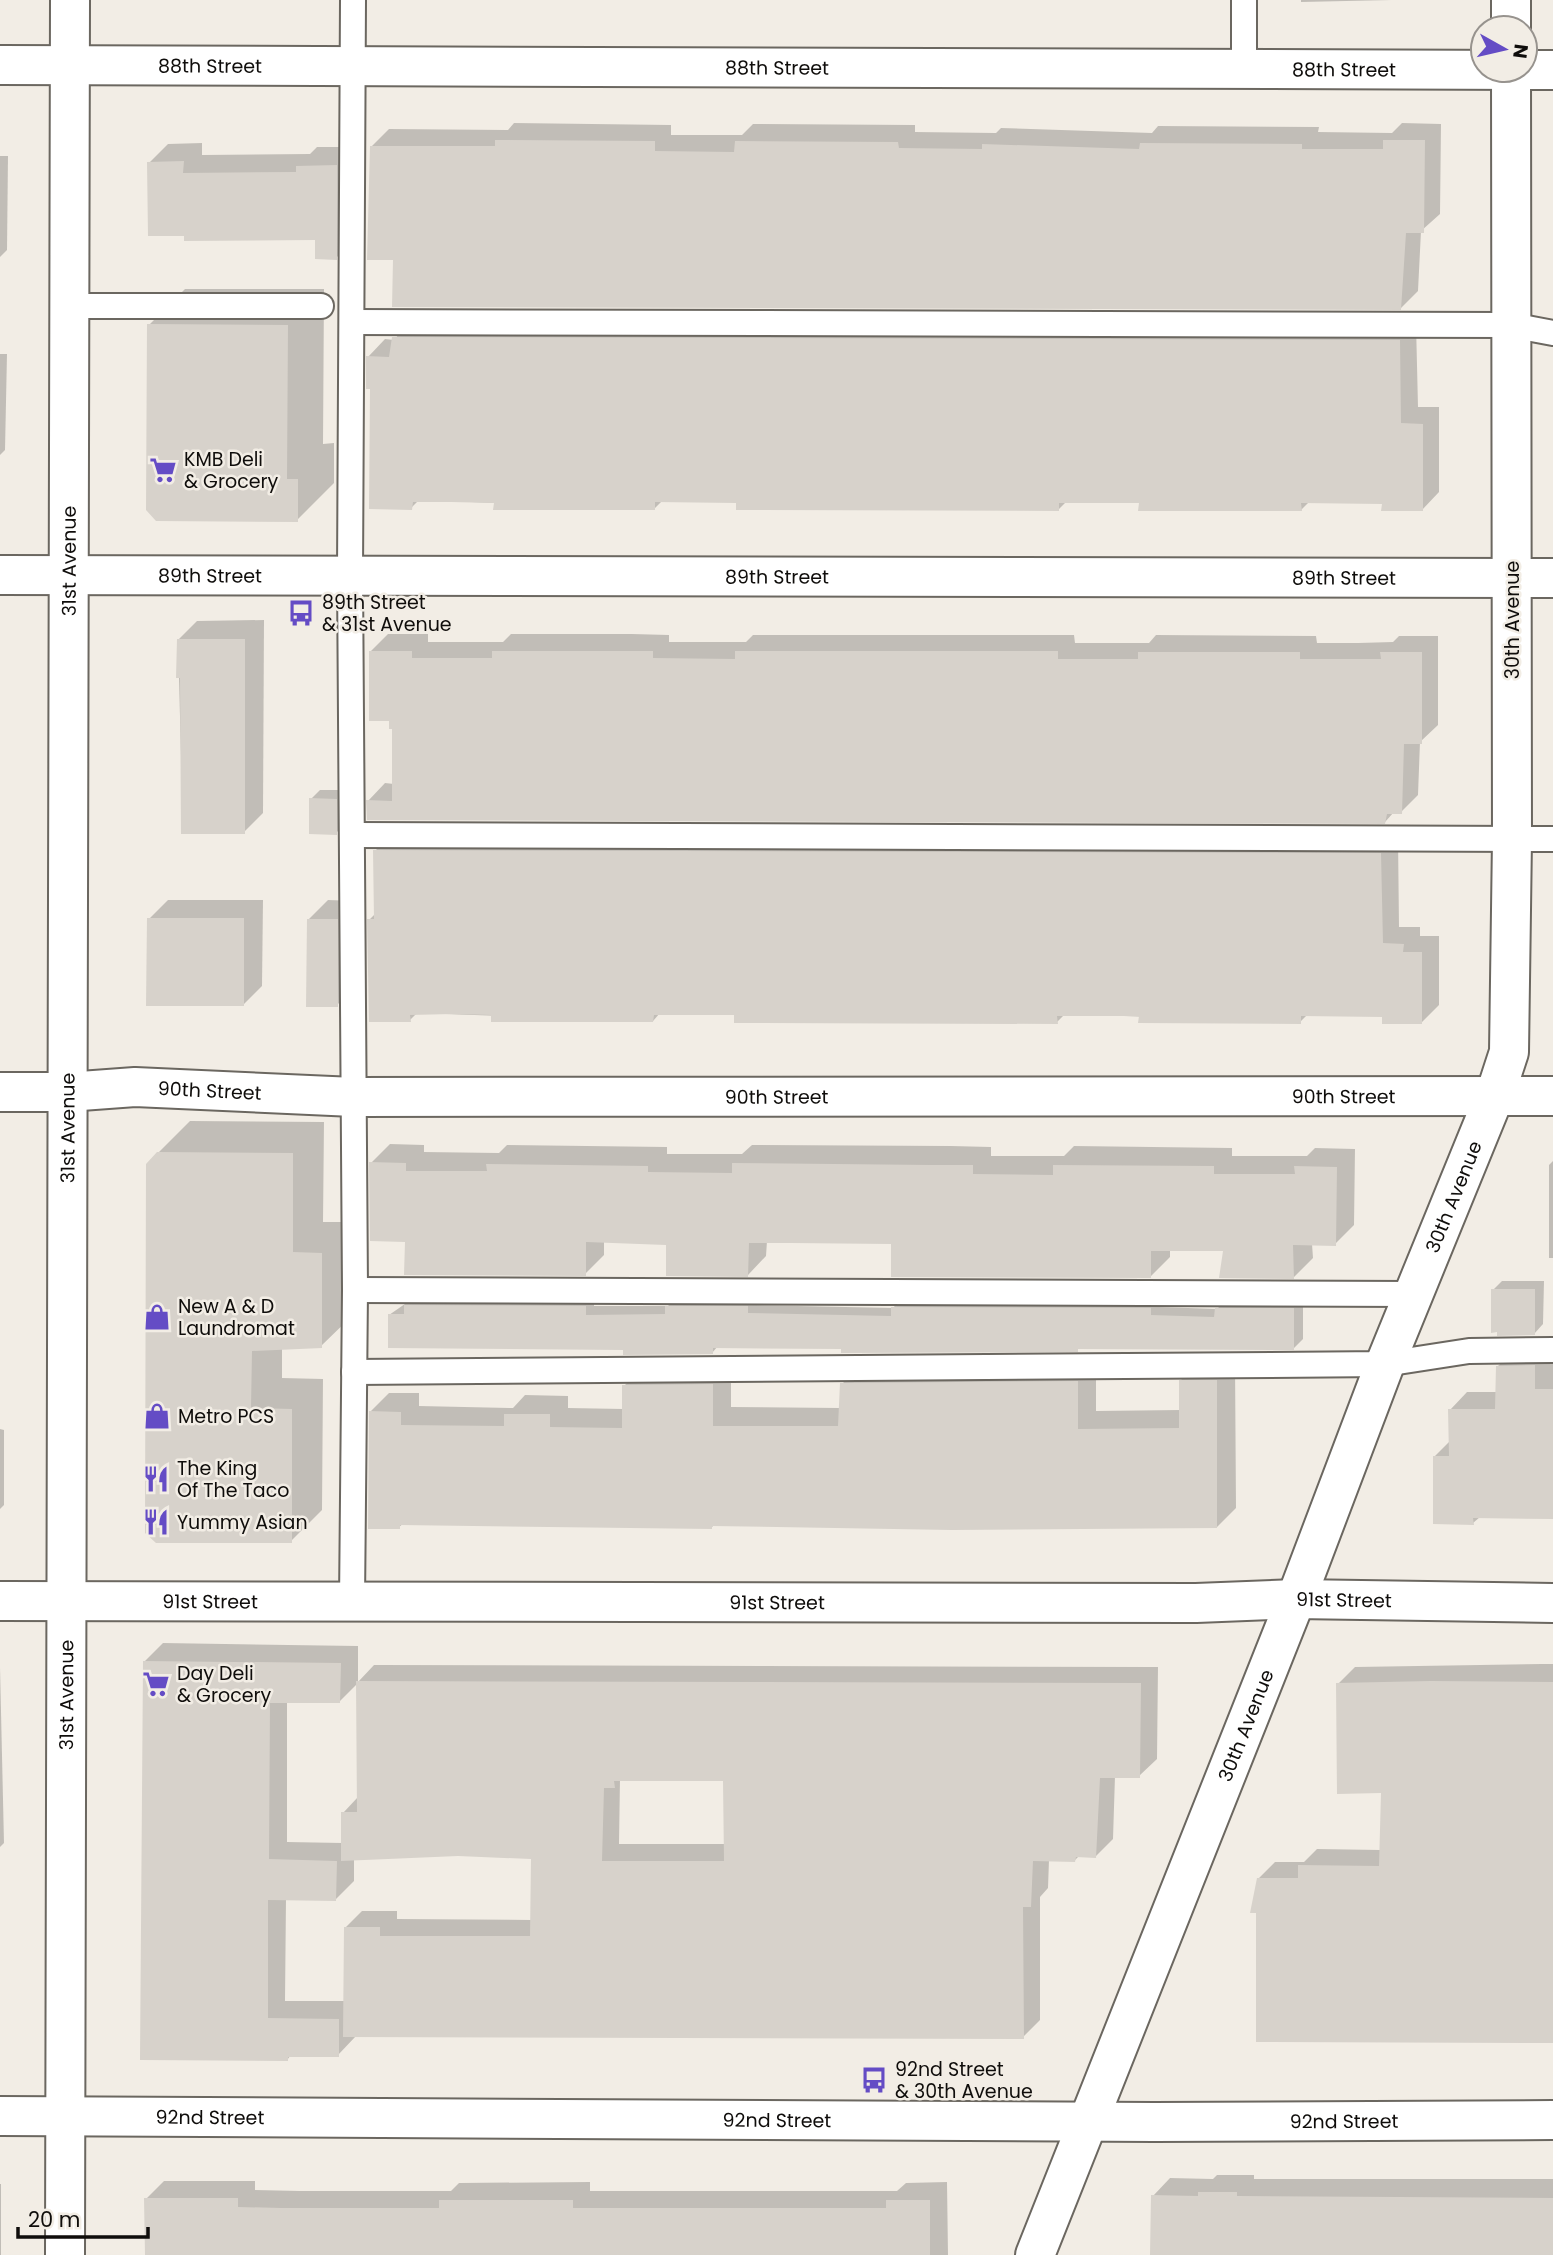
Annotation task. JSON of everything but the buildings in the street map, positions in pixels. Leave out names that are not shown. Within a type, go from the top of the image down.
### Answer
[{"type":"street","name":"31st Avenue","points":[[65,2255],[70,0]]},
{"type":"street","name":"88th Street","points":[[0,65],[1469,70]]},
{"type":"street","name":"30th Avenue","points":[[1035,2255],[1296,1599],[1385,1364],[1495,1096],[1509,1052],[1512,839],[1511,84]]},
{"type":"street","name":"89th Street","points":[[0,575],[1553,578]]},
{"type":"street","name":"90th Street","points":[[0,1092],[67,1092],[135,1087],[354,1097],[1553,1096]]},
{"type":"street","name":"91st Street","points":[[0,1601],[1196,1603],[1296,1599],[1553,1603]]},
{"type":"street","name":"92nd Street","points":[[0,2116],[1553,2120]]},
{"type":"lane","points":[[352,1602],[355,1290],[354,835],[350,575],[353,0]]},
{"type":"lane","points":[[1244,0],[1244,69]]},
{"type":"lane","points":[[70,306],[321,306]]},
{"type":"lane","points":[[352,322],[1511,325],[1553,333]]},
{"type":"lane","points":[[354,835],[1553,839]]},
{"type":"lane","points":[[355,1290],[1413,1294]]},
{"type":"lane","points":[[354,1372],[1385,1364],[1468,1351],[1553,1350]]},
{"type":"place","name":"KMB Deli & Grocery","points":[[163,470]]},
{"type":"place","name":"89th Street & 31st Avenue","points":[[301,613]]},
{"type":"place","name":"New A & D Laundromat","points":[[157,1317]]},
{"type":"place","name":"Metro PCS","points":[[157,1416]]},
{"type":"place","name":"The King Of The Taco","points":[[156,1479]]},
{"type":"place","name":"Yummy Asian","points":[[156,1522]]},
{"type":"place","name":"Day Deli & Grocery","points":[[156,1684]]},
{"type":"place","name":"92nd Street & 30th Avenue","points":[[874,2080]]}]
